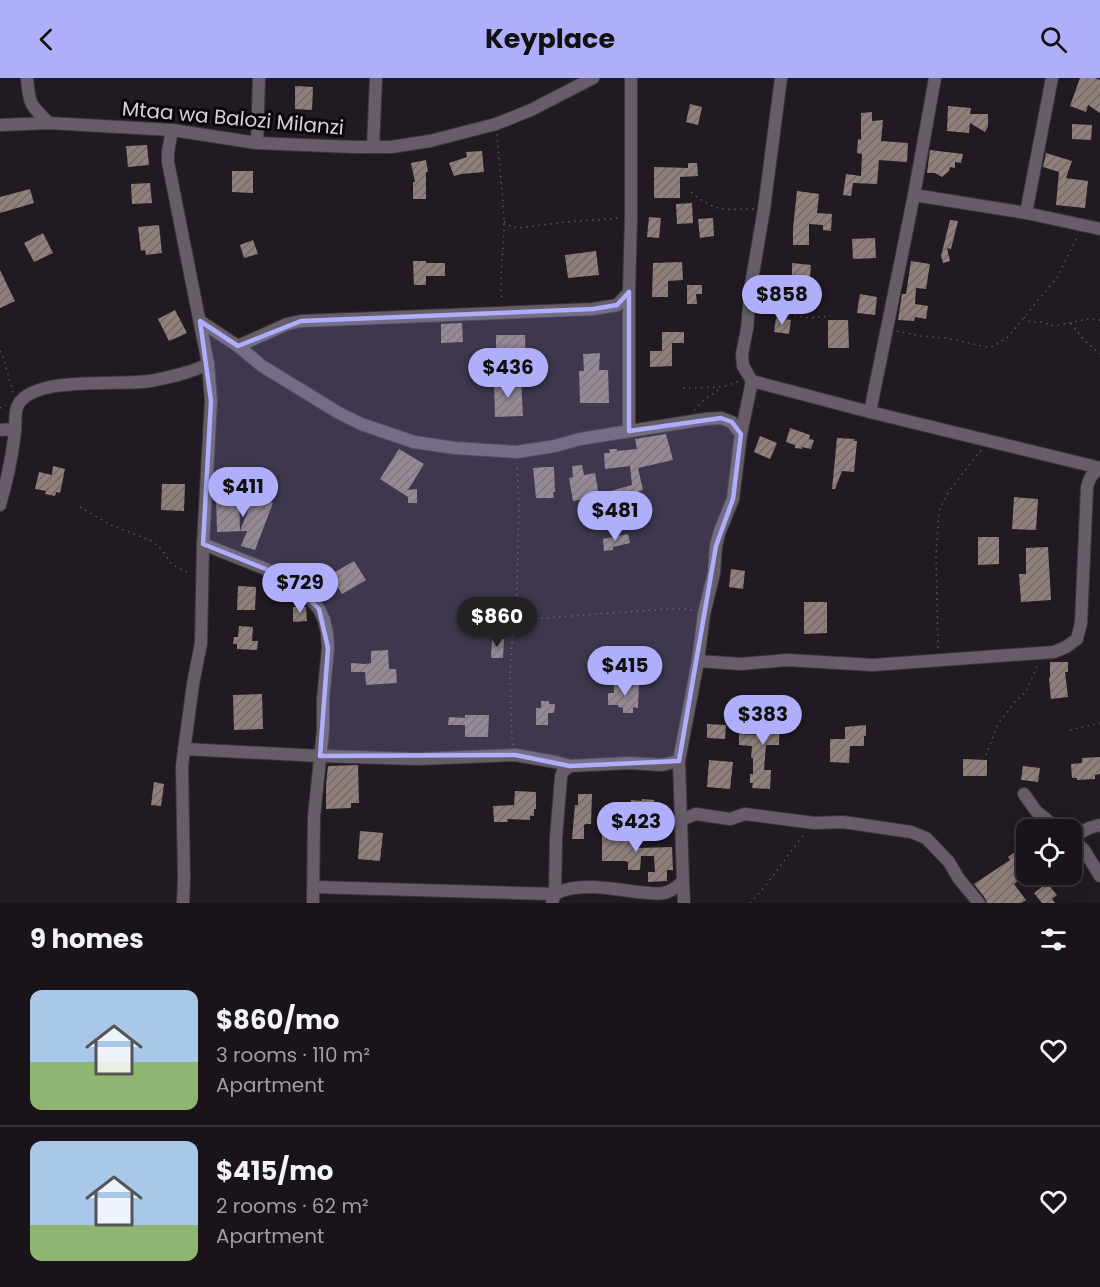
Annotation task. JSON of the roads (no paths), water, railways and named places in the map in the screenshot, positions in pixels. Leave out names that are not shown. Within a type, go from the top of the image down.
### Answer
[{"type":"street","points":[[27,78],[29,100],[49,123]]},
{"type":"street","points":[[257,143],[259,78]]},
{"type":"street","points":[[373,147],[376,78]]},
{"type":"street","name":"Mtaa wa Balozi Milanzi","points":[[0,125],[49,123],[172,130],[257,143],[391,147],[430,141],[496,124],[531,110],[593,78]]},
{"type":"street","points":[[628,432],[631,78]]},
{"type":"street","points":[[684,903],[679,761],[699,661],[704,614],[714,573],[716,546],[733,499],[751,379],[743,366],[742,354],[781,78]]},
{"type":"street","points":[[870,412],[935,78]]},
{"type":"street","points":[[1026,213],[1053,78]]},
{"type":"street","points":[[172,130],[168,162],[208,364],[211,401],[203,544],[201,643],[182,766],[183,903]]},
{"type":"street","points":[[914,195],[1026,213],[1100,229]]},
{"type":"street","points":[[238,346],[287,324],[301,321],[593,309],[617,305],[628,292]]},
{"type":"street","points":[[200,321],[238,346],[262,366],[339,412],[361,424],[414,442],[455,448],[517,452],[555,446],[580,439],[722,418],[732,422],[741,434]]},
{"type":"street","points":[[0,505],[8,477],[16,406],[25,396],[39,389],[61,384],[149,381],[192,371],[208,364]]},
{"type":"street","points":[[751,379],[870,412],[1100,469]]},
{"type":"street","points":[[0,430],[15,429]]},
{"type":"street","points":[[699,661],[741,664],[787,660],[873,664],[1044,653],[1066,647],[1077,639],[1082,614],[1087,488],[1094,472],[1100,469]]},
{"type":"street","points":[[203,544],[288,578],[319,609],[327,633],[323,730],[314,817],[313,903]]},
{"type":"street","points":[[184,749],[418,759],[515,755],[570,766],[629,763],[662,765],[679,761]]},
{"type":"street","points":[[554,898],[561,777],[563,771],[570,766]]},
{"type":"street","points":[[1023,794],[1046,819]]},
{"type":"street","points":[[681,799],[696,814]]},
{"type":"street","points":[[681,820],[696,814],[730,819],[745,814],[814,823],[843,822],[911,832],[926,838],[949,862],[959,879],[979,903]]},
{"type":"street","points":[[1082,832],[1100,825]]},
{"type":"street","points":[[1082,849],[1100,876]]},
{"type":"street","points":[[314,887],[554,898],[567,889],[580,888],[663,893],[675,889],[683,881]]}]
